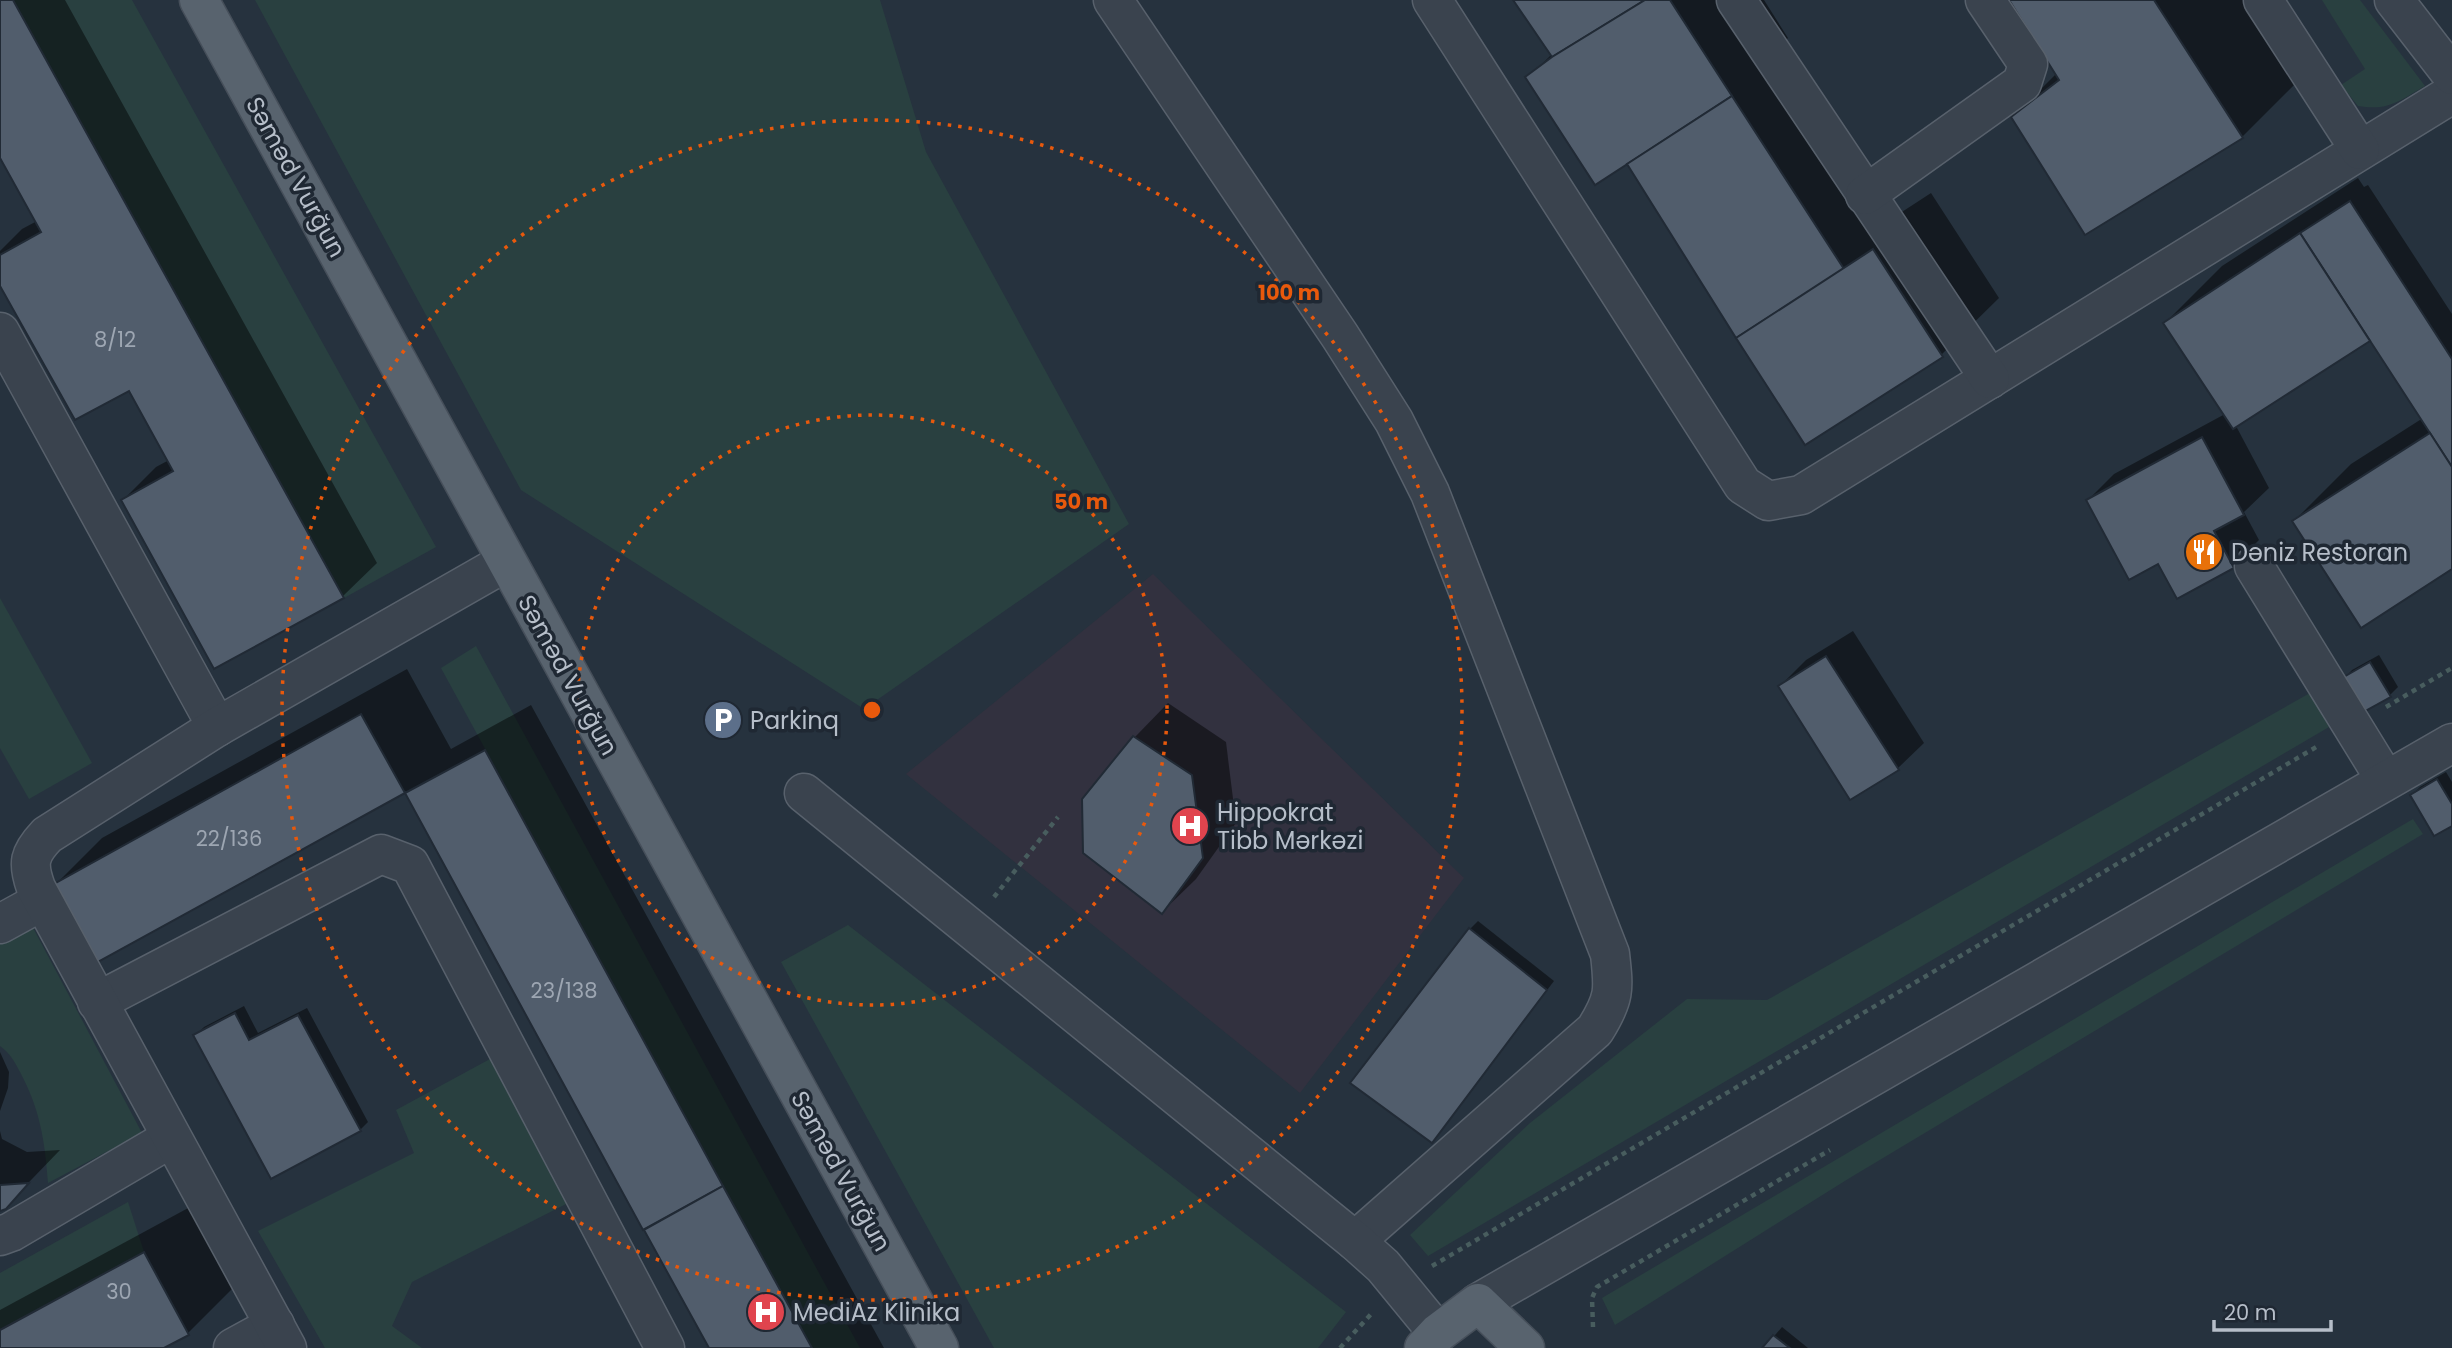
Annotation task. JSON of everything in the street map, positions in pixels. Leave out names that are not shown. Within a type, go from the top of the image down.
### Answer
[{"type":"main road","name":"Səməd Vurğun","points":[[199,0],[939,1348]]},
{"type":"main road","points":[[1438,1343],[1478,1303],[1525,1348]]},
{"type":"street","points":[[1113,0],[1332,324],[1394,421],[1430,493],[1610,954],[1614,986],[1610,1007],[1595,1030],[1355,1241]]},
{"type":"street","points":[[1432,0],[1743,485],[1768,501],[1801,495],[2452,94]]},
{"type":"street","points":[[1736,0],[1990,379]]},
{"type":"street","points":[[1865,195],[2022,83],[2028,64],[1985,0]]},
{"type":"street","points":[[2263,0],[2360,150]]},
{"type":"street","points":[[2394,0],[2452,75]]},
{"type":"street","points":[[0,332],[218,727]]},
{"type":"street","points":[[233,1348],[281,1337],[42,901],[29,870],[34,849],[47,835],[218,727],[506,562]]},
{"type":"street","points":[[2254,566],[2385,779]]},
{"type":"street","points":[[1478,1303],[2385,779],[2452,743]]},
{"type":"street","points":[[804,793],[1355,1241],[1383,1266],[1402,1289],[1438,1343]]},
{"type":"street","points":[[97,1002],[381,853],[410,865],[665,1348]]},
{"type":"street","points":[[0,924],[42,901]]},
{"type":"street","points":[[0,1236],[172,1138]]},
{"type":"path","points":[[2380,710],[2452,668]]},
{"type":"path","points":[[1340,1348],[1354,1329],[1452,1252],[2319,746]]},
{"type":"path","points":[[970,928],[1058,817]]},
{"type":"shaded area","name":"Hippokrat Tibb Mərkəzi","points":[[1153,574],[1464,878],[1300,1093],[906,774]]},
{"type":"green space","points":[[13,0],[132,0],[436,547],[344,598]]},
{"type":"green space","points":[[255,0],[880,0],[926,152],[1129,524],[864,709],[521,490]]},
{"type":"green space","points":[[2322,0],[2360,0],[2425,86],[2386,106],[2358,106],[2341,85],[2365,69]]},
{"type":"green space","points":[[0,598],[92,763],[29,799],[0,748]]},
{"type":"green space","points":[[476,646],[860,1348],[812,1348],[441,668]]},
{"type":"green space","points":[[2310,693],[2329,727],[1428,1256],[1410,1235],[1530,1123],[1687,999],[1767,1000]]},
{"type":"green space","points":[[2413,819],[2423,834],[1848,1179],[1615,1325],[1602,1298]]},
{"type":"green space","points":[[31,924],[142,1133],[48,1183],[37,1112],[14,1061],[0,1046],[0,941]]},
{"type":"green space","points":[[848,925],[1346,1312],[1318,1348],[994,1348],[781,962]]},
{"type":"green space","points":[[490,1059],[566,1204],[412,1282],[392,1326],[422,1348],[325,1348],[258,1231],[414,1153],[396,1110]]},
{"type":"green space","points":[[128,1202],[144,1252],[0,1330],[0,1273]]},
{"type":"building","points":[[0,0],[13,0],[344,598],[214,669],[121,500],[173,471],[129,391],[75,420],[0,286],[0,255],[41,232],[0,158]]},
{"type":"building","points":[[1513,0],[1645,0],[1552,57]]},
{"type":"building","points":[[1645,0],[1670,0],[1732,96],[1595,185],[1525,77],[1552,57]]},
{"type":"building","points":[[2009,0],[2154,0],[2243,138],[2085,235],[2011,117],[2059,80]]},
{"type":"building","points":[[1732,96],[1844,269],[1736,338],[1627,164]]},
{"type":"building","points":[[2350,201],[2452,359],[2452,467],[2300,233]]},
{"type":"building","points":[[2300,233],[2370,341],[2233,429],[2163,323]]},
{"type":"building","points":[[1873,249],[1943,357],[1805,445],[1736,338]]},
{"type":"building","points":[[2430,433],[2452,467],[2452,569],[2361,628],[2292,521]]},
{"type":"building","points":[[2202,437],[2244,515],[2214,531],[2234,568],[2177,599],[2158,564],[2129,580],[2086,500]]},
{"type":"building","points":[[1826,656],[1899,770],[1850,800],[1778,686]]},
{"type":"building","points":[[2370,662],[2391,697],[2362,713],[2342,678]]},
{"type":"building","points":[[361,714],[405,793],[98,962],[54,884]]},
{"type":"building","points":[[1133,736],[1192,775],[1203,858],[1162,914],[1083,853],[1082,799]]},
{"type":"building","points":[[485,750],[723,1186],[643,1230],[405,793]]},
{"type":"building","points":[[2437,779],[2452,804],[2452,826],[2434,836],[2410,795]]},
{"type":"building","points":[[1469,928],[1547,990],[1432,1143],[1350,1083]]},
{"type":"building","points":[[235,1013],[249,1040],[298,1015],[361,1131],[271,1179],[193,1035]]},
{"type":"building","points":[[29,1183],[6,1209],[0,1211],[0,1185]]},
{"type":"building","points":[[723,1186],[812,1348],[709,1348],[644,1230]]},
{"type":"building","points":[[144,1252],[189,1335],[164,1348],[0,1348],[0,1330]]},
{"type":"building","points":[[1773,1335],[1790,1348],[1762,1348]]},
{"type":"place","name":"Dəniz Restoran","points":[[2204,552]]},
{"type":"place","name":"Parkinq","points":[[723,720]]},
{"type":"place","name":"Hippokrat Tibb Mərkəzi","points":[[1190,826]]},
{"type":"place","name":"MediAz Klinika","points":[[766,1312]]}]
